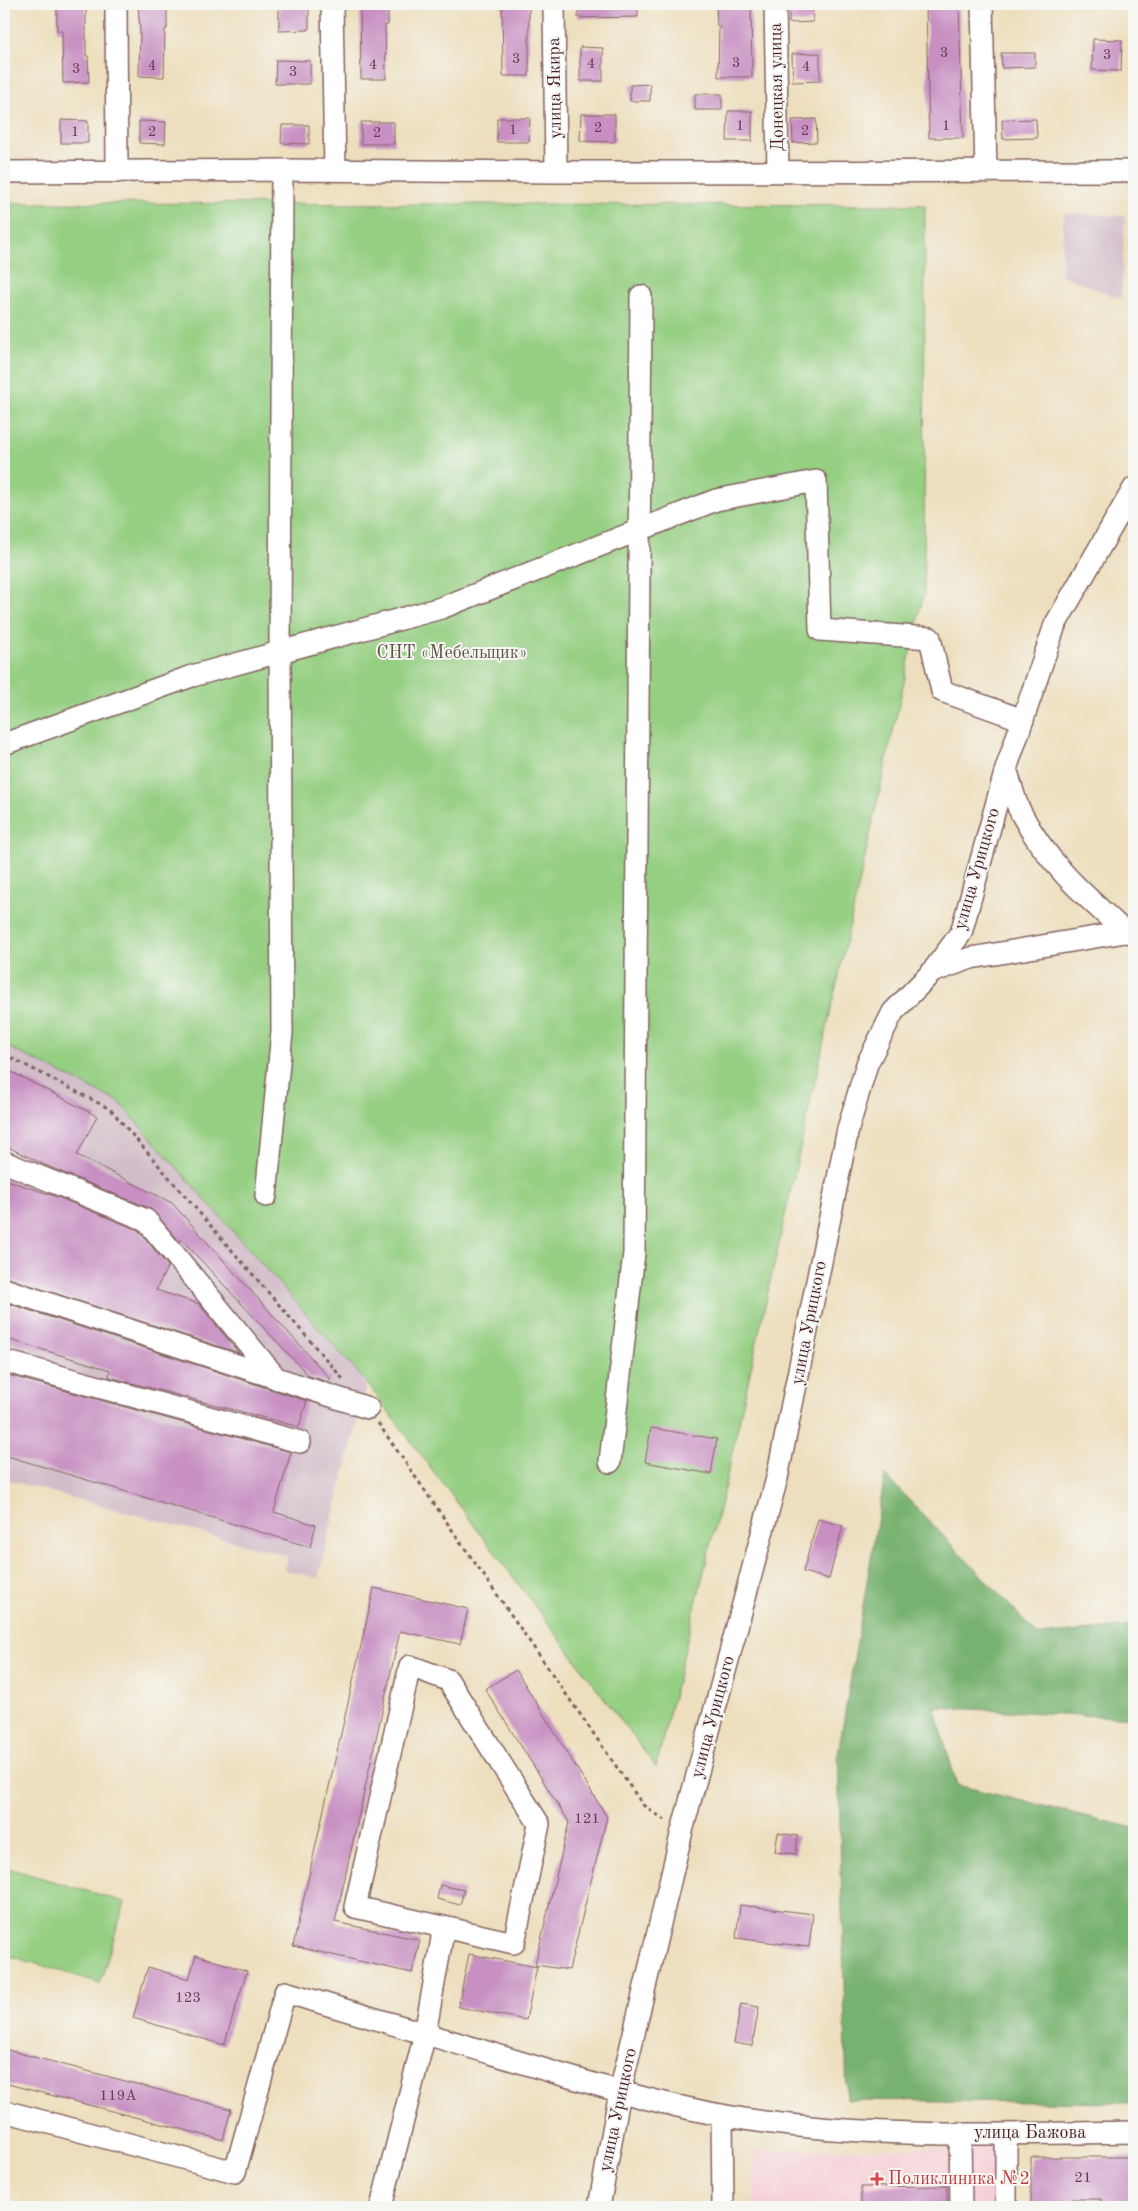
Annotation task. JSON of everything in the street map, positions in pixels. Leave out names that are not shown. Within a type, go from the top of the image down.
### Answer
[{"type":"street","points":[[116,4],[118,172]]},
{"type":"street","points":[[332,4],[334,170]]},
{"type":"street","name":"улица Якира","points":[[554,4],[556,172]]},
{"type":"street","name":"Донецкая улица","points":[[775,4],[778,171]]},
{"type":"street","points":[[982,4],[986,172]]},
{"type":"street","points":[[266,1196],[282,1032],[280,652],[282,170]]},
{"type":"street","points":[[4,172],[282,170],[556,172],[1134,171]]},
{"type":"street","points":[[610,1462],[634,1253],[641,296]]},
{"type":"street","points":[[4,744],[192,676],[442,608],[716,500],[816,481],[820,630],[930,638],[942,691],[1023,720]]},
{"type":"street","name":"улица Урицкого","points":[[599,2207],[620,2092],[682,1831],[777,1478],[848,1128],[867,1064],[893,1012],[932,972],[961,933],[1006,769],[1055,625],[1134,488]]},
{"type":"street","points":[[1006,769],[1020,812],[1043,848],[1072,885],[1130,932]]},
{"type":"street","points":[[932,972],[972,958],[1130,932]]},
{"type":"street","points":[[4,1162],[146,1220],[278,1379]]},
{"type":"street","points":[[4,1289],[368,1408]]},
{"type":"street","points":[[4,1361],[300,1442]]},
{"type":"street","points":[[410,1666],[448,1680],[539,1824],[514,1943],[444,1926],[356,1907],[410,1666]]},
{"type":"street","points":[[381,2207],[425,2034],[444,1926]]},
{"type":"street","name":"улица Бажова","points":[[4,2111],[235,2172],[285,1992],[620,2092],[722,2115],[772,2123],[849,2131],[1006,2134],[1134,2132]]},
{"type":"street","points":[[722,2115],[723,2207]]},
{"type":"street","points":[[960,2133],[961,2207]]},
{"type":"street","points":[[1006,2134],[1006,2207]]},
{"type":"shaded area","points":[[1064,213],[1125,216],[1121,299],[1061,275]]},
{"type":"shaded area","points":[[4,1045],[119,1102],[367,1383],[318,1578],[285,1570],[287,1556],[4,1479]]},
{"type":"shaded area","name":"Поликлиника №2","points":[[999,2147],[1000,2207],[754,2207],[753,2150]]},
{"type":"green space","name":"СНТ «Мебельщик»","points":[[4,203],[925,205],[924,592],[725,1485],[656,1767],[367,1383],[119,1102],[4,1045]]},
{"type":"green space","points":[[885,1475],[1038,1635],[1134,1626],[1134,1718],[934,1707],[957,1785],[1134,1828],[1134,2103],[847,2100],[838,1754]]},
{"type":"green space","points":[[4,1867],[125,1902],[100,1983],[4,1954]]},
{"type":"building","points":[[57,4],[86,4],[86,56],[88,56],[89,82],[63,83],[62,31],[57,31]]},
{"type":"building","points":[[138,4],[167,4],[164,77],[139,76],[140,30]]},
{"type":"building","points":[[279,4],[309,4],[309,30],[279,31]]},
{"type":"building","points":[[360,4],[388,4],[388,25],[385,25],[386,79],[361,79]]},
{"type":"building","points":[[502,4],[529,4],[529,76],[503,76]]},
{"type":"building","points":[[578,4],[638,4],[638,17],[578,18]]},
{"type":"building","points":[[716,4],[751,4],[752,77],[718,77],[719,26],[717,26]]},
{"type":"building","points":[[789,4],[812,4],[813,22],[789,23]]},
{"type":"building","points":[[926,4],[959,4],[963,138],[929,138]]},
{"type":"building","points":[[1093,39],[1122,40],[1121,71],[1092,70]]},
{"type":"building","points":[[580,47],[603,48],[603,81],[580,81]]},
{"type":"building","points":[[820,53],[820,81],[793,82],[792,54]]},
{"type":"building","points":[[1001,53],[1035,53],[1035,67],[1002,68]]},
{"type":"building","points":[[276,60],[310,61],[310,84],[275,84]]},
{"type":"building","points":[[650,84],[650,101],[630,101],[630,85]]},
{"type":"building","points":[[695,94],[722,94],[722,110],[695,110]]},
{"type":"building","points":[[728,111],[752,111],[752,141],[727,141]]},
{"type":"building","points":[[581,114],[615,114],[615,142],[580,141]]},
{"type":"building","points":[[497,118],[530,118],[529,142],[497,142]]},
{"type":"building","points":[[816,119],[817,142],[793,143],[792,120]]},
{"type":"building","points":[[1036,119],[1037,138],[1003,139],[1002,120]]},
{"type":"building","points":[[61,120],[88,121],[88,143],[61,143]]},
{"type":"building","points":[[139,121],[166,122],[165,144],[139,143]]},
{"type":"building","points":[[361,122],[394,122],[394,144],[361,144]]},
{"type":"building","points":[[282,125],[309,125],[309,144],[281,143]]},
{"type":"building","points":[[4,1068],[97,1116],[77,1155],[172,1203],[331,1380],[328,1382],[309,1376],[181,1239],[180,1242],[151,1209],[47,1166],[4,1145]]},
{"type":"building","points":[[4,1179],[60,1198],[138,1230],[168,1266],[156,1290],[199,1304],[239,1353],[4,1277]]},
{"type":"building","points":[[4,1302],[307,1401],[299,1427],[109,1377],[110,1370],[4,1338]]},
{"type":"building","points":[[4,1374],[291,1452],[274,1512],[316,1525],[310,1547],[4,1455]]},
{"type":"building","points":[[651,1428],[717,1439],[711,1474],[645,1462]]},
{"type":"building","points":[[818,1519],[843,1526],[829,1579],[803,1572]]},
{"type":"building","points":[[374,1588],[468,1609],[460,1644],[400,1631],[335,1922],[420,1940],[412,1973],[293,1946]]},
{"type":"building","points":[[516,1670],[607,1817],[569,1970],[535,1965],[569,1822],[485,1689]]},
{"type":"building","points":[[778,1833],[798,1836],[796,1854],[775,1852]]},
{"type":"building","points":[[440,1885],[464,1890],[460,1905],[437,1899]]},
{"type":"building","points":[[740,1905],[813,1914],[809,1947],[736,1938]]},
{"type":"building","points":[[469,1954],[537,1967],[526,2020],[458,2007]]},
{"type":"building","points":[[196,1955],[247,1971],[224,2045],[133,2018],[148,1967],[189,1979]]},
{"type":"building","points":[[741,2004],[759,2007],[752,2046],[734,2043]]},
{"type":"building","points":[[4,2049],[231,2109],[223,2140],[4,2083]]},
{"type":"building","points":[[1031,2157],[1134,2157],[1134,2206],[1101,2206],[1101,2199],[1072,2199],[1072,2207],[1031,2207]]},
{"type":"building","points":[[947,2186],[947,2207],[861,2207],[861,2187]]},
{"type":"place","name":"Поликлиника №2","points":[[877,2179]]}]
